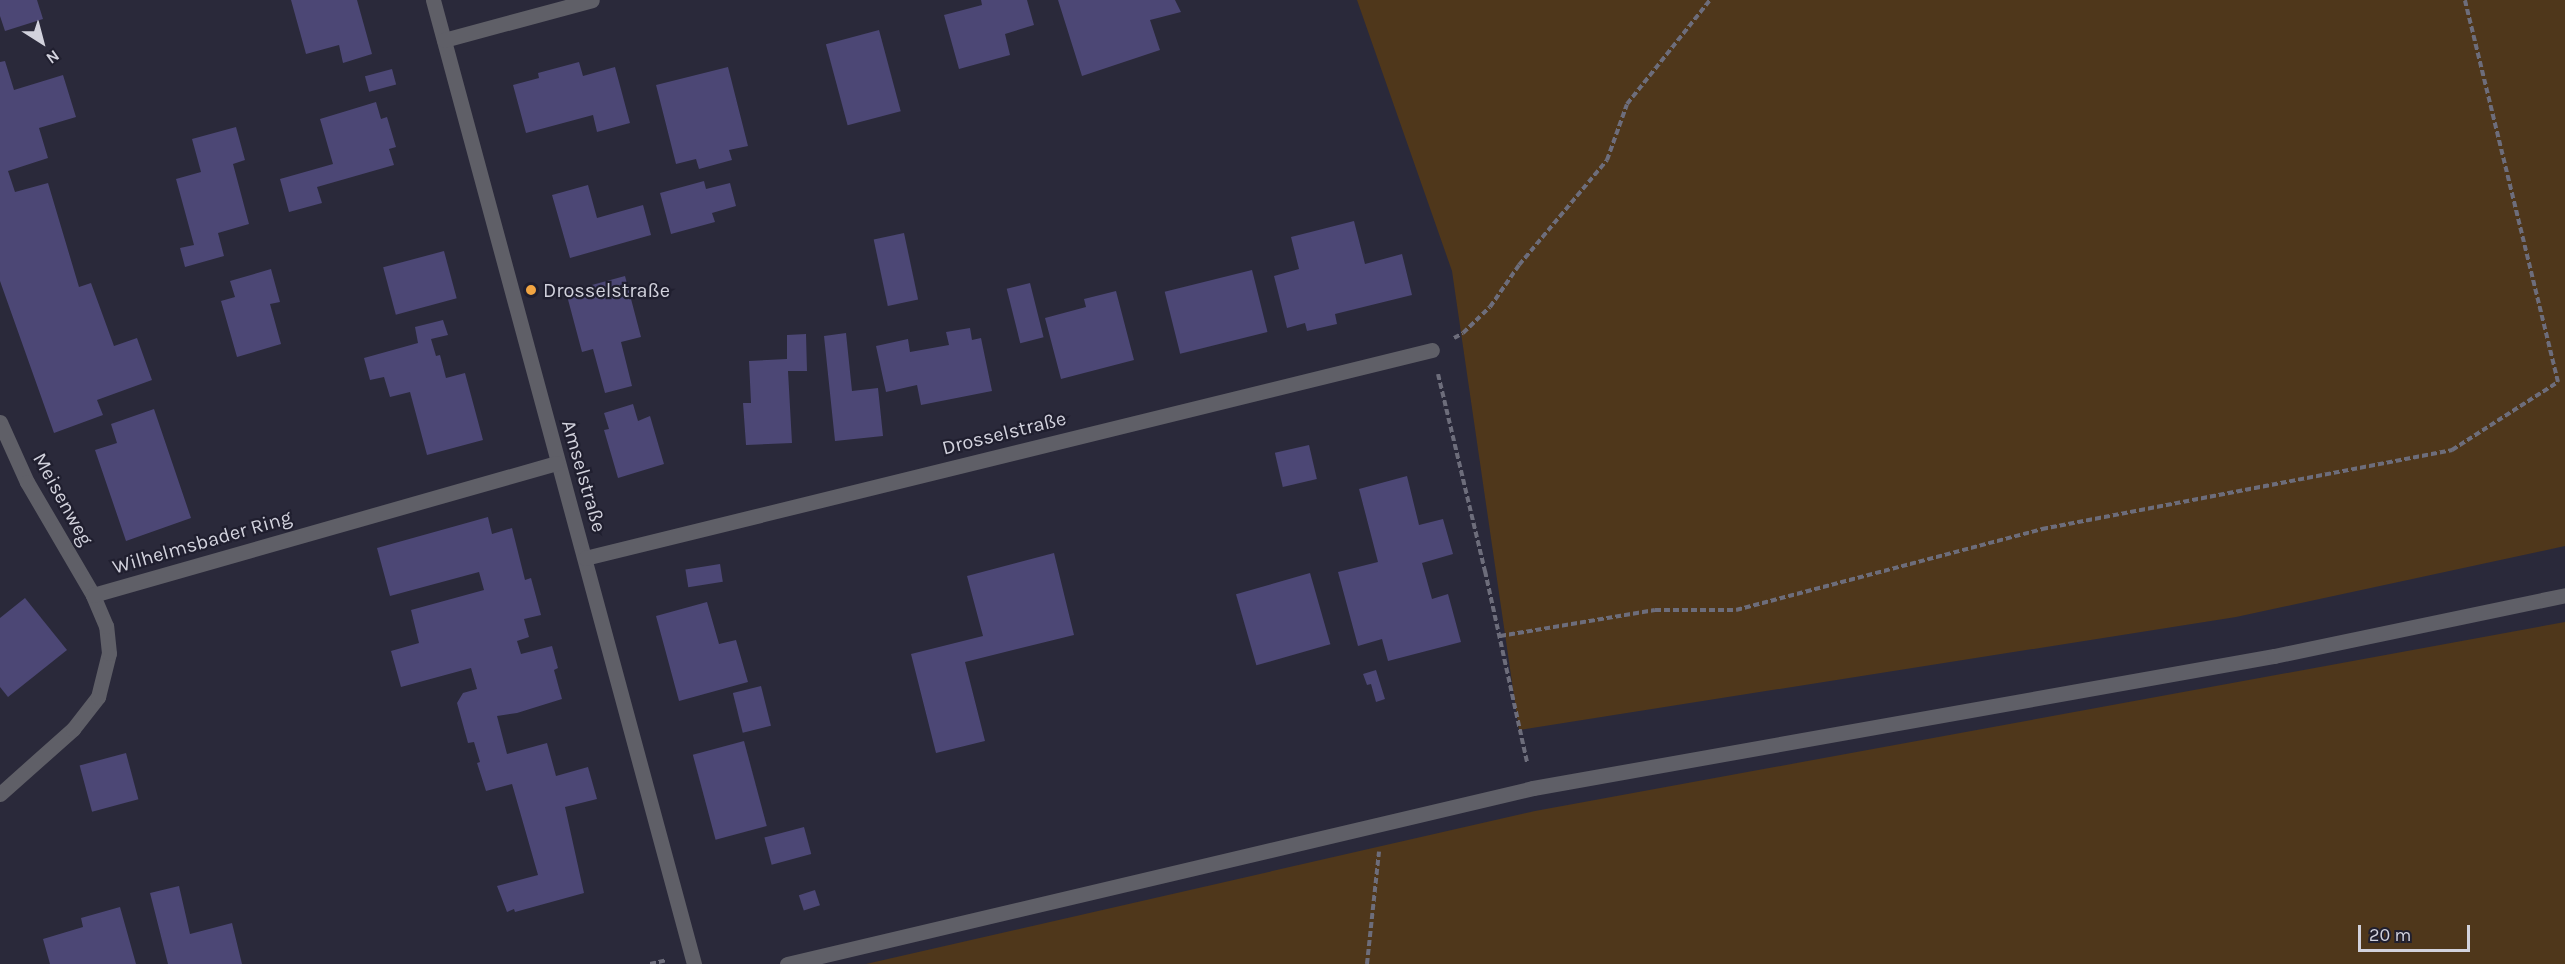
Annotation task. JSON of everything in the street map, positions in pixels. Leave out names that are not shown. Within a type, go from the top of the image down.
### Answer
[{"type":"street","name":"Amselstraße","points":[[433,0],[694,964]]},
{"type":"street","points":[[444,40],[592,0]]},
{"type":"street","name":"Drosselstraße","points":[[585,558],[1432,350]]},
{"type":"street","name":"Meisenweg","points":[[0,422],[27,482],[93,595]]},
{"type":"street","name":"Wilhelmsbader Ring","points":[[0,794],[73,729],[98,697],[109,653],[106,626],[93,595],[557,463]]},
{"type":"street","points":[[787,964],[1533,788],[2274,656],[2565,595]]},
{"type":"path","points":[[1533,788],[1500,636],[1432,350],[1463,333],[1490,307],[1519,265],[1607,160],[1628,104],[1710,0]]},
{"type":"path","points":[[1500,636],[1655,610],[1736,610],[2042,529],[2452,450],[2559,382],[2465,0]]},
{"type":"path","points":[[1367,964],[1382,824]]},
{"type":"shaded area","points":[[1357,0],[2565,0],[2565,546],[2236,617],[1519,730],[1452,271]]},
{"type":"shaded area","points":[[2565,622],[2565,964],[866,964],[1535,811]]},
{"type":"building","points":[[0,0],[37,0],[43,19],[5,31],[0,16]]},
{"type":"building","points":[[291,0],[357,0],[372,54],[343,63],[339,45],[306,54]]},
{"type":"building","points":[[981,0],[1027,0],[1034,25],[1005,34],[1010,55],[959,69],[944,15],[982,5]]},
{"type":"building","points":[[1058,0],[1175,0],[1181,12],[1150,20],[1160,50],[1082,76]]},
{"type":"building","points":[[879,30],[901,111],[848,125],[826,44]]},
{"type":"building","points":[[5,61],[14,90],[63,75],[76,117],[39,128],[48,158],[8,171],[15,192],[48,183],[79,287],[91,283],[114,346],[137,338],[152,380],[97,400],[103,415],[54,433],[0,281],[0,62]]},
{"type":"building","points":[[579,62],[583,76],[615,67],[630,123],[597,132],[593,115],[526,133],[513,85],[539,78],[538,73]]},
{"type":"building","points":[[728,67],[748,146],[729,150],[732,160],[699,169],[696,159],[676,164],[656,85]]},
{"type":"building","points":[[392,69],[396,84],[369,92],[365,76]]},
{"type":"building","points":[[376,102],[381,119],[387,117],[396,147],[389,149],[394,165],[317,187],[322,203],[289,212],[280,179],[333,164],[320,119]]},
{"type":"building","points":[[236,127],[245,160],[233,164],[249,224],[218,233],[224,256],[185,267],[180,248],[194,245],[176,179],[201,172],[192,139]]},
{"type":"building","points":[[704,181],[706,189],[730,183],[736,206],[712,213],[715,222],[671,234],[660,193]]},
{"type":"building","points":[[588,185],[597,218],[643,205],[651,235],[570,258],[552,195]]},
{"type":"building","points":[[1354,221],[1365,264],[1402,254],[1412,295],[1335,314],[1337,324],[1307,331],[1305,323],[1287,328],[1274,276],[1299,269],[1291,237]]},
{"type":"building","points":[[904,233],[918,300],[888,306],[874,239]]},
{"type":"building","points":[[444,251],[457,298],[396,315],[383,267]]},
{"type":"building","points":[[271,269],[280,302],[270,304],[281,344],[237,357],[221,301],[235,297],[230,281]]},
{"type":"building","points":[[1252,270],[1267,332],[1180,354],[1165,292]]},
{"type":"building","points":[[625,276],[641,337],[621,342],[632,386],[605,393],[593,349],[582,352],[566,292]]},
{"type":"building","points":[[1030,283],[1044,337],[1020,343],[1007,289]]},
{"type":"building","points":[[1116,291],[1134,360],[1061,379],[1045,318],[1086,307],[1084,299]]},
{"type":"building","points":[[443,320],[448,335],[431,339],[436,356],[440,355],[446,378],[465,373],[483,440],[427,455],[410,392],[390,397],[384,377],[370,380],[364,358],[418,343],[415,327]]},
{"type":"building","points":[[970,328],[972,340],[981,338],[992,391],[921,405],[917,385],[886,392],[876,346],[908,339],[910,352],[949,345],[946,332]]},
{"type":"building","points":[[846,333],[852,391],[878,388],[883,436],[835,441],[824,336]]},
{"type":"building","points":[[806,334],[807,371],[788,371],[792,443],[746,445],[743,403],[751,403],[749,361],[787,359],[787,335]]},
{"type":"building","points":[[633,404],[638,421],[650,416],[664,464],[618,478],[604,430],[609,429],[604,413]]},
{"type":"building","points":[[154,409],[191,518],[126,541],[95,450],[117,443],[111,424]]},
{"type":"building","points":[[1309,445],[1317,479],[1283,487],[1275,453]]},
{"type":"building","points":[[1407,476],[1419,525],[1443,519],[1453,554],[1422,563],[1432,599],[1448,594],[1461,642],[1388,661],[1382,639],[1358,646],[1338,572],[1378,562],[1359,489]]},
{"type":"building","points":[[488,517],[492,534],[512,528],[525,580],[531,578],[541,615],[524,619],[529,637],[517,641],[521,654],[552,646],[558,668],[554,670],[562,699],[517,713],[497,716],[507,754],[547,743],[556,776],[588,767],[597,799],[565,807],[584,893],[515,912],[514,909],[507,912],[497,886],[538,875],[512,784],[486,791],[477,763],[480,762],[474,742],[468,743],[457,703],[463,693],[477,689],[471,668],[401,687],[391,651],[419,643],[411,610],[484,590],[479,572],[390,596],[377,548]]},
{"type":"building","points":[[1054,553],[1074,635],[965,662],[985,741],[936,753],[911,654],[983,636],[967,576]]},
{"type":"building","points":[[720,564],[723,582],[688,587],[685,569]]},
{"type":"building","points":[[1310,573],[1330,644],[1256,665],[1236,594]]},
{"type":"building","points":[[25,598],[67,650],[8,697],[0,687],[0,618]]},
{"type":"building","points":[[707,602],[719,644],[736,640],[748,682],[679,701],[656,616]]},
{"type":"building","points":[[1376,670],[1385,699],[1376,702],[1371,684],[1367,685],[1363,674]]},
{"type":"building","points":[[761,686],[771,726],[743,733],[733,693]]},
{"type":"building","points":[[744,741],[767,826],[716,840],[693,755]]},
{"type":"building","points":[[126,753],[138,799],[92,812],[80,765]]},
{"type":"building","points":[[804,827],[811,854],[772,865],[764,838]]},
{"type":"building","points":[[179,886],[190,934],[232,923],[242,964],[168,964],[150,893]]},
{"type":"building","points":[[815,890],[820,905],[804,910],[799,895]]},
{"type":"building","points":[[120,907],[136,964],[50,964],[43,939],[83,927],[81,918]]},
{"type":"place","name":"Drosselstraße","points":[[531,290]]}]
